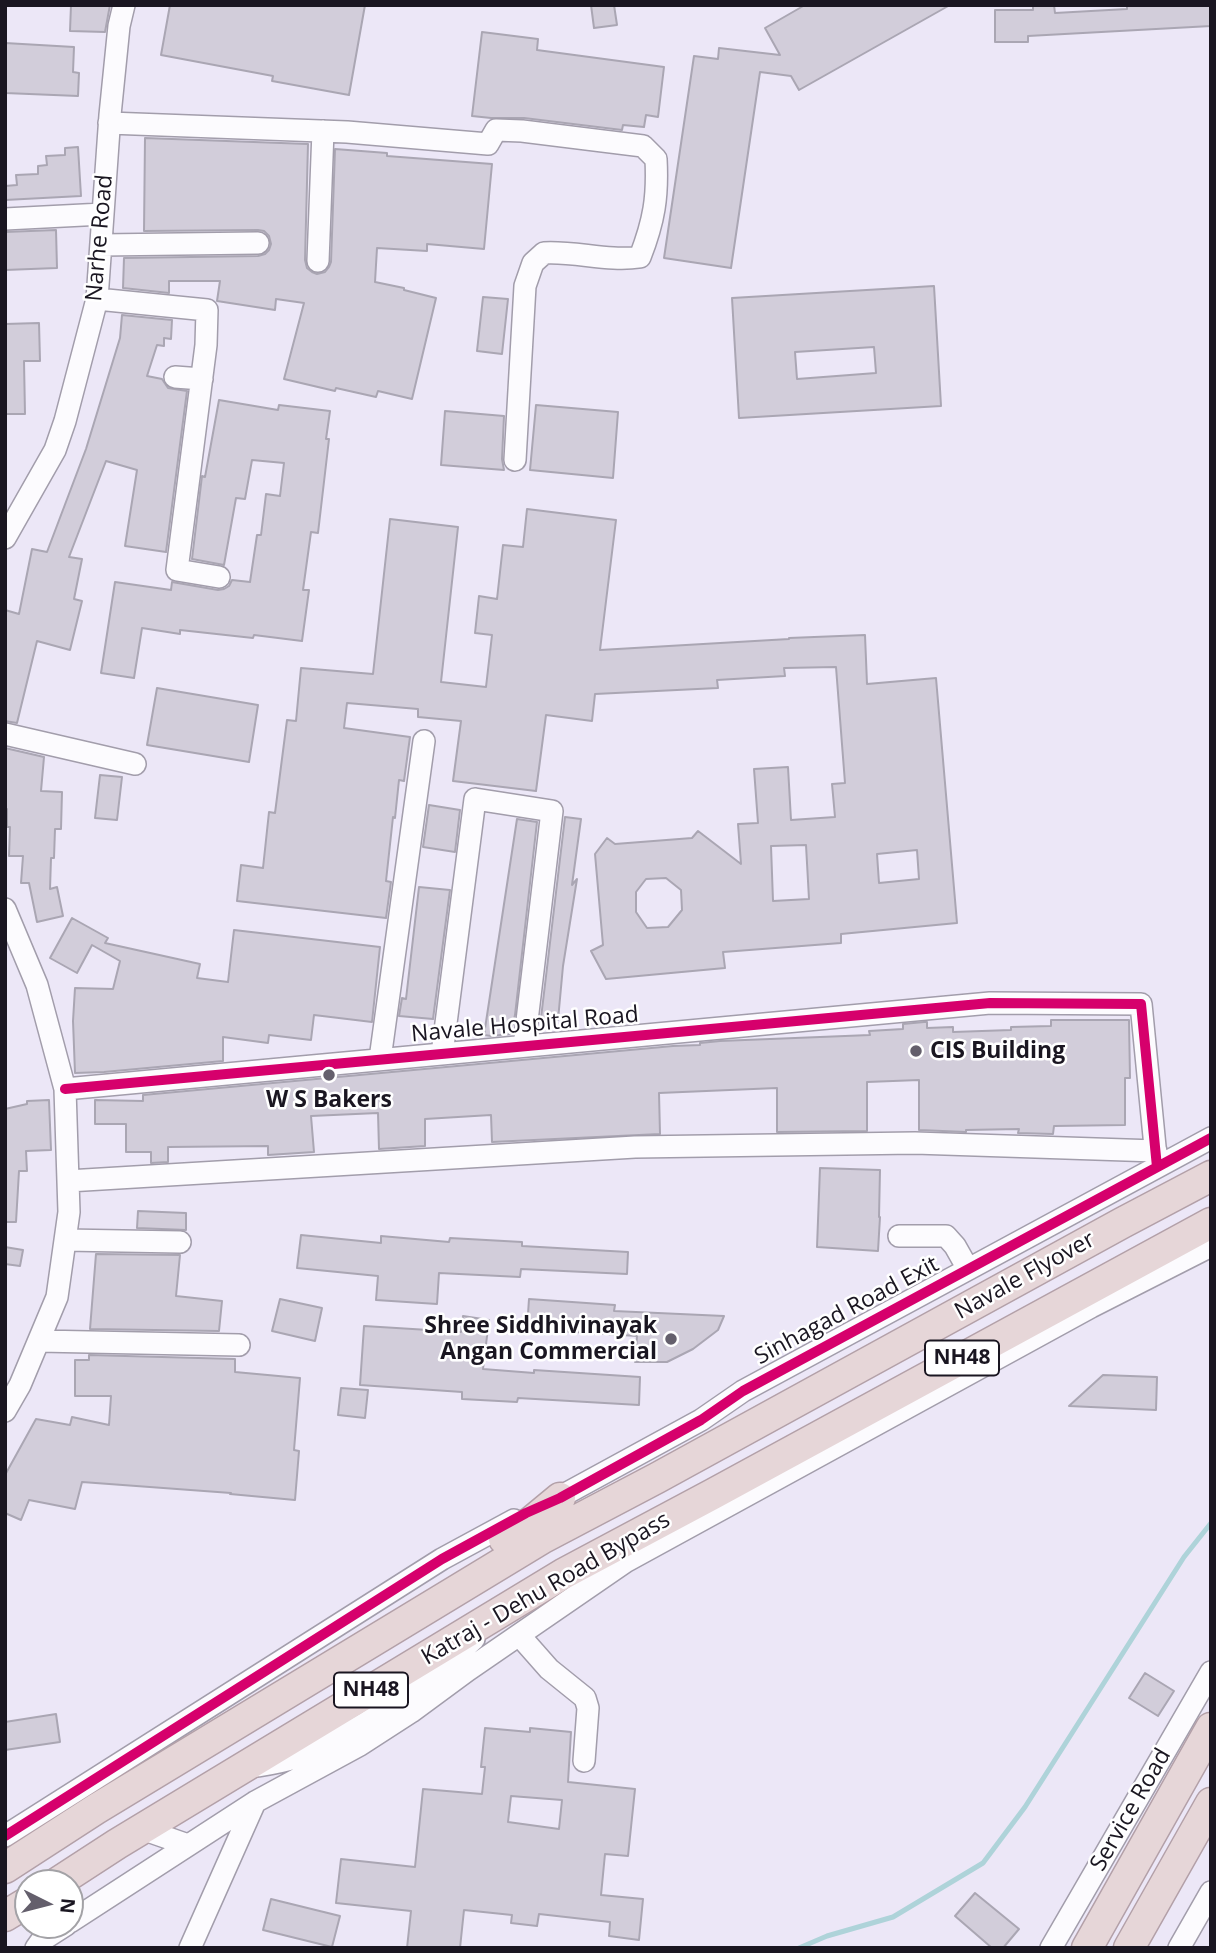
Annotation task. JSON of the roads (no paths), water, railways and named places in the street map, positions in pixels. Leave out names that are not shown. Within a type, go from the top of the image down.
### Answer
[{"type":"highway","name":"Navale Flyover","points":[[657,1478],[1211,1176]]},
{"type":"highway","name":"Navale Flyover","points":[[713,1494],[1211,1223]]},
{"type":"highway","name":"Katraj - Dehu Road Bypass","points":[[5,1868],[96,1809],[543,1538],[657,1478]]},
{"type":"highway","name":"Katraj - Dehu Road Bypass","points":[[79,1869],[563,1573],[713,1494]]},
{"type":"highway","points":[[357,1651],[379,1626],[409,1603],[459,1567],[531,1522],[560,1498]]},
{"type":"highway","points":[[1087,1948],[1211,1728]]},
{"type":"highway","points":[[1129,1948],[1211,1803]]},
{"type":"street","name":"Narhe Road","points":[[5,538],[55,450],[97,299],[109,123],[119,26],[124,5]]},
{"type":"street","points":[[109,123],[323,131],[488,144],[496,130],[522,131],[643,146],[656,159],[657,188],[653,219],[640,257],[624,260],[559,252],[544,253],[533,263],[525,286],[515,460]]},
{"type":"street","points":[[318,261],[323,131]]},
{"type":"street","points":[[5,219],[103,214]]},
{"type":"street","points":[[101,245],[258,243]]},
{"type":"street","points":[[97,299],[207,310],[206,345],[177,570],[219,577]]},
{"type":"street","points":[[175,377],[202,379]]},
{"type":"street","points":[[5,734],[135,764]]},
{"type":"street","points":[[380,1059],[424,741]]},
{"type":"street","points":[[442,1054],[475,799],[552,811],[524,1046]]},
{"type":"street","points":[[5,909],[37,985],[65,1088],[69,1212],[57,1297],[20,1385],[5,1411]]},
{"type":"street","name":"Navale Hospital Road","points":[[65,1088],[990,1003],[1141,1004],[1157,1159]]},
{"type":"street","name":"Sinhagad Road Exit","points":[[5,1836],[442,1559],[702,1420],[743,1391],[968,1269],[1157,1159],[1211,1138]]},
{"type":"street","points":[[68,1181],[635,1147],[915,1143],[1157,1159]]},
{"type":"street","points":[[899,1236],[946,1236],[956,1246],[968,1269]]},
{"type":"street","points":[[65,1240],[180,1242]]},
{"type":"street","points":[[239,1770],[292,1759],[396,1713],[519,1635],[625,1562],[1091,1307],[1211,1246]]},
{"type":"street","points":[[39,1340],[239,1345]]},
{"type":"street","points":[[84,1913],[255,1802],[360,1745],[503,1610]]},
{"type":"street","points":[[519,1635],[549,1669],[585,1698],[587,1708],[584,1761]]},
{"type":"street","name":"Service Road","points":[[1051,1948],[1211,1672]]},
{"type":"street","points":[[195,1947],[255,1802]]},
{"type":"street","points":[[142,1829],[188,1845]]},
{"type":"street","points":[[1179,1948],[1211,1892]]},
{"type":"waterway","points":[[799,1948],[827,1936],[893,1917],[983,1863],[1025,1807],[1184,1557],[1211,1523]]},
{"type":"place","name":"CIS Building","points":[[916,1051]]},
{"type":"place","name":"W S Bakers","points":[[329,1075]]},
{"type":"place","name":"Shree Siddhivinayak Angan Commercial","points":[[671,1339]]}]
